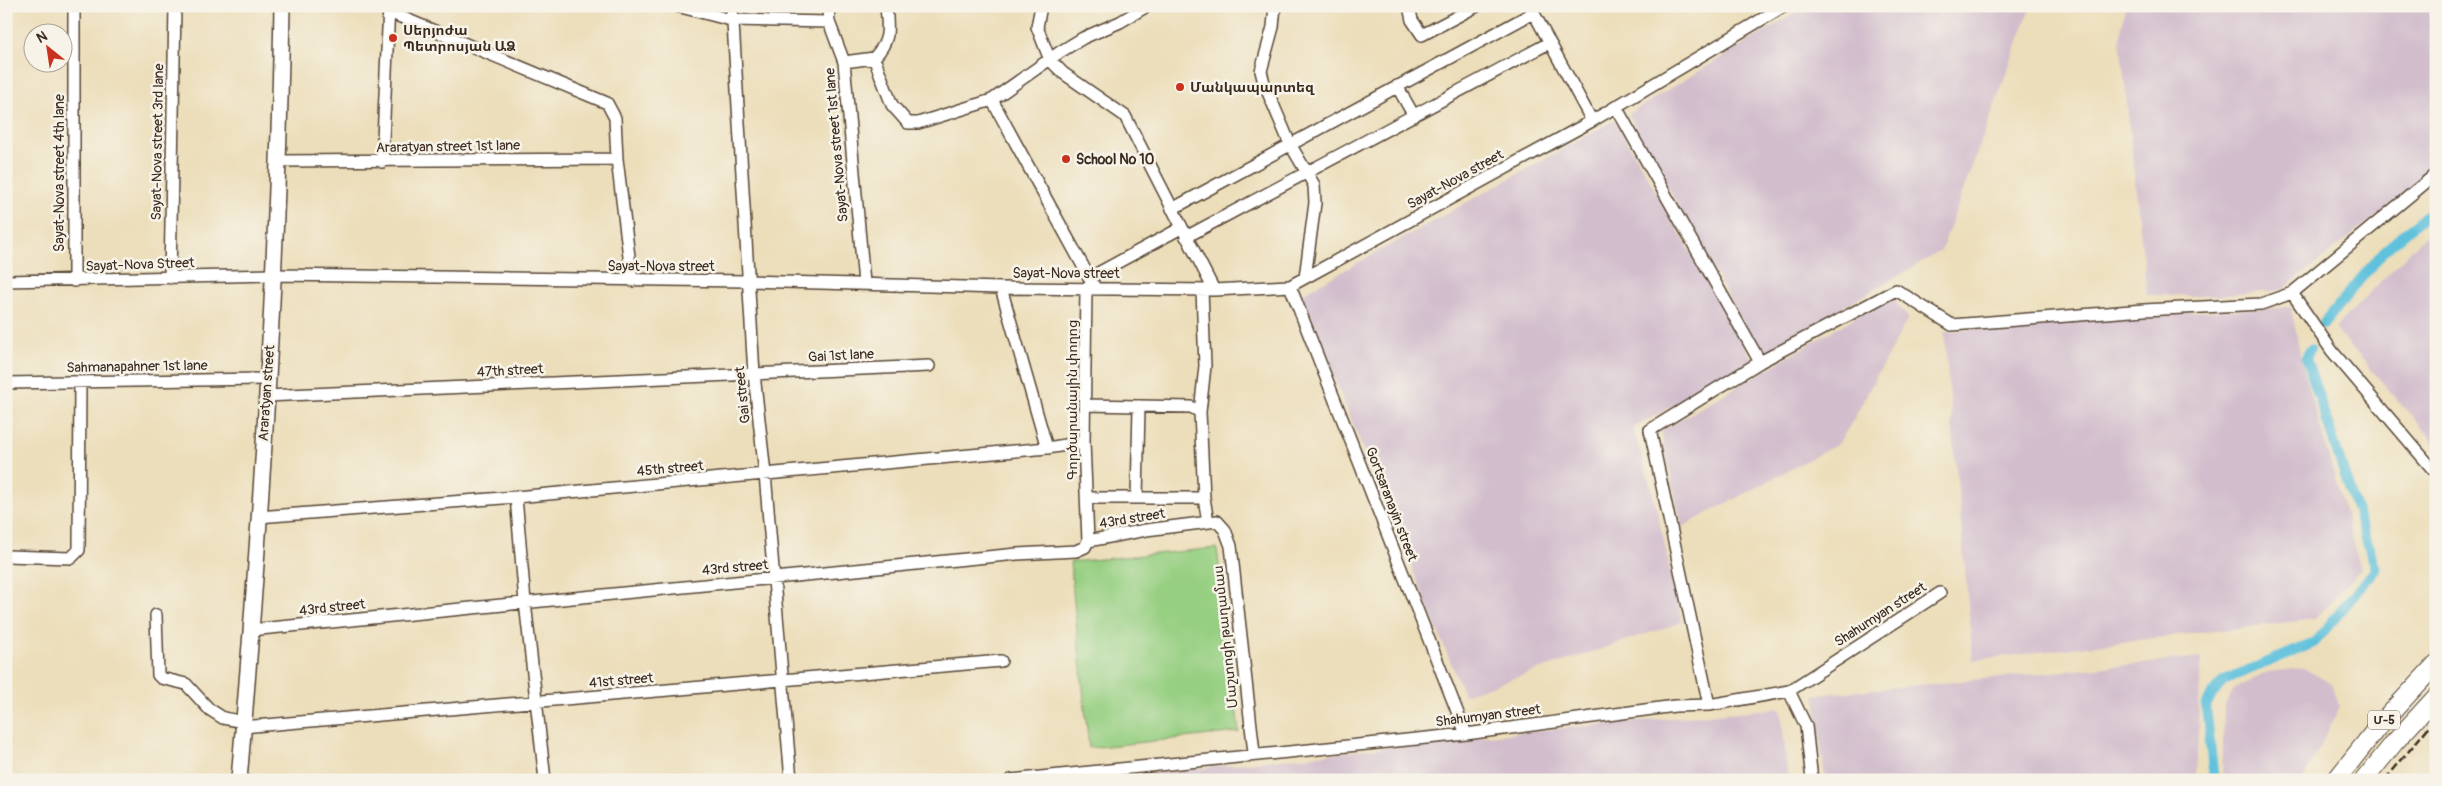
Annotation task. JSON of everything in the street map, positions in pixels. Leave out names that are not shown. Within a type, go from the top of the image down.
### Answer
[{"type":"highway","name":"Մ-5","points":[[2336,780],[2376,728],[2436,664]]},
{"type":"highway","name":"Մ-5","points":[[2364,780],[2394,743],[2436,697]]},
{"type":"main road","name":"Araratyan street","points":[[239,780],[274,275],[279,161],[282,6]]},
{"type":"street","name":"Sayat-Nova street 4th lane","points":[[74,6],[74,281]]},
{"type":"street","name":"Sayat-Nova street 3rd lane","points":[[170,278],[175,6]]},
{"type":"street","points":[[676,6],[731,20],[829,22]]},
{"type":"street","name":"Gai street","points":[[732,6],[731,20],[754,374],[765,474],[792,780]]},
{"type":"street","name":"Sayat-Nova street 1st lane","points":[[828,6],[829,22],[844,62],[864,283]]},
{"type":"street","points":[[844,62],[874,58],[884,48],[889,36],[886,6]]},
{"type":"street","points":[[1041,6],[1037,27],[1050,60],[1063,72],[1124,116],[1214,290]]},
{"type":"street","points":[[874,58],[892,105],[908,123],[918,123],[992,100],[994,96],[1083,38],[1120,22],[1147,6]]},
{"type":"street","points":[[1275,6],[1274,20],[1261,72],[1290,144],[1314,185],[1315,202],[1305,278]]},
{"type":"street","points":[[1409,6],[1412,20],[1422,35],[1477,6]]},
{"type":"street","name":"Sayat-Nova street","points":[[274,275],[864,283],[1001,288],[1090,285],[1214,290],[1290,286],[1592,121],[1784,6]]},
{"type":"street","points":[[382,162],[389,9],[607,103],[615,118],[617,159],[632,281]]},
{"type":"street","points":[[1172,209],[1397,86],[1532,9],[1592,121]]},
{"type":"street","points":[[992,100],[1090,285],[1184,232],[1308,172],[1549,43]]},
{"type":"street","points":[[1397,86],[1414,116]]},
{"type":"street","points":[[1616,107],[1760,362]]},
{"type":"street","name":"Araratyan street 1st lane","points":[[279,161],[382,162],[617,159]]},
{"type":"street","points":[[1709,705],[1650,430],[1760,362],[1896,290],[1952,325],[2144,310],[2261,304],[2292,293],[2436,174]]},
{"type":"street","name":"Sayat-Nova Street","points":[[6,281],[74,281],[274,275]]},
{"type":"street","name":"Գործարանային փողոց","points":[[1088,541],[1088,498],[1084,442],[1090,285]]},
{"type":"street","name":"Gortsaranayin street","points":[[1290,286],[1466,734]]},
{"type":"street","points":[[1001,288],[1046,448]]},
{"type":"street","points":[[1202,290],[1205,366],[1200,412],[1204,498],[1212,521]]},
{"type":"street","points":[[2292,293],[2332,351],[2436,473]]},
{"type":"street","name":"Gai 1st lane","points":[[754,374],[929,366]]},
{"type":"street","name":"47th street","points":[[266,396],[754,374]]},
{"type":"street","name":"Sahmanapahner 1st lane","points":[[6,383],[268,379]]},
{"type":"street","points":[[6,556],[71,558],[79,550],[80,382]]},
{"type":"street","points":[[1086,405],[1191,407],[1200,412]]},
{"type":"street","points":[[1137,498],[1138,406]]},
{"type":"street","name":"45th street","points":[[258,517],[516,497],[1046,448],[1084,442]]},
{"type":"street","points":[[516,497],[525,602],[545,780]]},
{"type":"street","points":[[1088,498],[1204,498]]},
{"type":"street","name":"43rd street","points":[[250,630],[1017,554],[1076,551],[1085,547],[1088,541],[1212,521]]},
{"type":"street","name":"Մաշտոցի թաղամաս","points":[[1212,521],[1225,530],[1231,546],[1254,753]]},
{"type":"street","name":"Shahumyan street","points":[[1011,780],[1254,753],[1466,734],[1675,706],[1709,705],[1789,691],[1940,593]]},
{"type":"street","name":"41st street","points":[[156,614],[158,675],[161,678],[186,684],[209,709],[223,718],[243,724],[536,703],[1001,661]]},
{"type":"street","points":[[1789,691],[1806,726],[1812,780]]},
{"type":"shaded area","points":[[1807,6],[2031,6],[1941,251],[1760,355],[1628,114]]},
{"type":"shaded area","points":[[2125,6],[2436,6],[2436,168],[2283,290],[2216,296],[2147,295],[2120,39]]},
{"type":"shaded area","points":[[1615,120],[1753,361],[1633,428],[1654,498],[1682,622],[1464,695],[1300,295]]},
{"type":"shaded area","points":[[2436,225],[2436,442],[2435,443],[2335,328]]},
{"type":"shaded area","points":[[1893,298],[1908,318],[1852,422],[1838,444],[1682,527],[1661,431],[1861,314]]},
{"type":"shaded area","points":[[2291,307],[2302,363],[2361,569],[2315,619],[1973,660],[1944,332],[2152,314]]},
{"type":"shaded area","points":[[2201,658],[2196,780],[1825,780],[1815,695]]},
{"type":"shaded area","points":[[2303,668],[2332,684],[2340,707],[2303,780],[2222,780],[2224,707],[2234,689],[2268,672]]},
{"type":"shaded area","points":[[1781,708],[1788,780],[1095,780],[1533,731]]},
{"type":"green space","points":[[1217,548],[1239,732],[1089,748],[1070,562]]},
{"type":"waterway","points":[[2323,324],[2384,251],[2436,207]]},
{"type":"waterway","points":[[2214,780],[2206,706],[2212,694],[2224,680],[2314,643],[2376,569],[2306,358],[2310,350]]},
{"type":"railway","points":[[2385,780],[2436,718]]},
{"type":"place","name":"Սերյոժա Պետրոսյան ԱՁ","points":[[393,38]]},
{"type":"place","name":"Մանկապարտեզ","points":[[1180,87]]},
{"type":"place","name":"School No 10","points":[[1066,159]]}]
